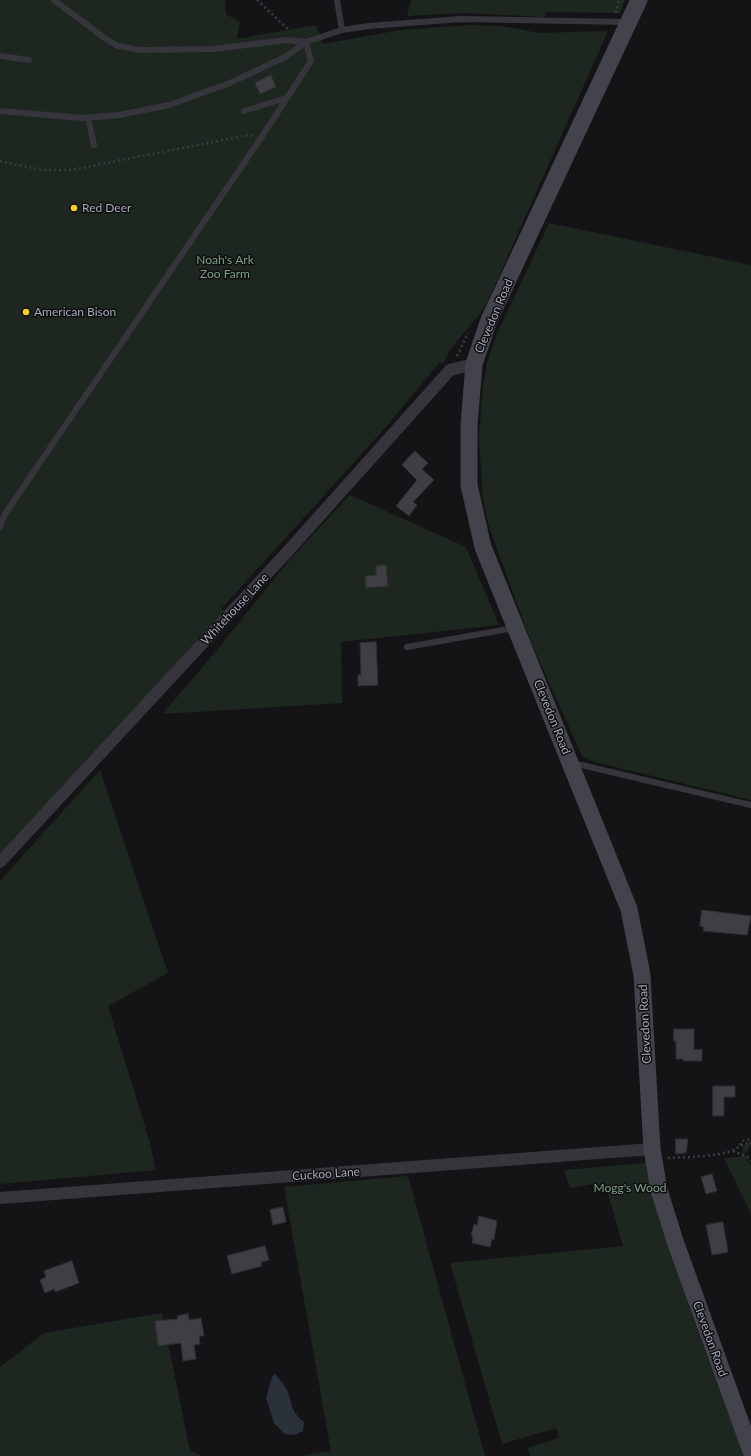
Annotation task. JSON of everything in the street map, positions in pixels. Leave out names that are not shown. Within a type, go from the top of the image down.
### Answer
[{"type":"main road","name":"Clevedon Road","points":[[639,0],[489,320],[474,364],[469,424],[469,485],[483,547],[629,909],[642,975],[652,1149],[659,1190],[676,1244],[751,1452]]},
{"type":"street","name":"Whitehouse Lane","points":[[0,862],[289,550],[450,370],[474,364]]},
{"type":"street","name":"Cuckoo Lane","points":[[0,1198],[652,1149]]},
{"type":"lane","points":[[54,0],[106,39],[118,46],[140,50],[214,49],[287,40],[306,42]]},
{"type":"lane","points":[[337,0],[342,30]]},
{"type":"lane","points":[[0,111],[88,117],[139,112],[169,105],[199,95],[287,56],[306,42],[342,30],[461,18],[629,23]]},
{"type":"lane","points":[[0,527],[6,514],[262,138],[286,98],[311,61],[306,42]]},
{"type":"lane","points":[[0,56],[29,60]]},
{"type":"lane","points":[[244,110],[286,98]]},
{"type":"lane","points":[[88,117],[94,145]]},
{"type":"lane","points":[[407,647],[516,628]]},
{"type":"lane","points":[[570,763],[751,805]]},
{"type":"path","points":[[257,0],[285,26],[298,41]]},
{"type":"path","points":[[0,161],[42,170],[71,170],[249,134],[262,138]]},
{"type":"path","points":[[686,1158],[732,1150],[742,1141],[751,1139]]},
{"type":"path","points":[[739,1145],[743,1143],[751,1143]]},
{"type":"path","points":[[732,1150],[747,1157],[751,1161]]},
{"type":"green space","name":"Noah's Ark Zoo Farm","points":[[0,0],[225,0],[226,14],[240,22],[237,39],[316,25],[323,44],[400,30],[471,25],[502,26],[539,33],[608,31],[486,305],[481,312],[452,347],[443,363],[439,363],[386,427],[221,609],[226,611],[0,853]]},
{"type":"green space","points":[[411,0],[625,0],[620,13],[546,12],[544,17],[466,13],[407,16]]},
{"type":"green space","points":[[549,223],[751,265],[751,800],[595,762],[582,756],[531,642],[489,527],[483,500],[479,437],[483,385],[487,363],[496,336]]},
{"type":"green space","points":[[350,495],[466,547],[499,625],[341,642],[342,703],[162,714],[203,667],[292,557]]},
{"type":"green space","points":[[100,770],[168,973],[108,1006],[150,1143],[156,1170],[0,1184],[0,881]]},
{"type":"green space","points":[[751,1140],[751,1145],[745,1154],[751,1166],[751,1214],[724,1158],[741,1157],[743,1147]]},
{"type":"green space","name":"Mogg's Wood","points":[[646,1163],[667,1237],[691,1311],[746,1456],[530,1456],[528,1448],[559,1438],[556,1428],[502,1444],[450,1263],[623,1246],[606,1187],[593,1184],[570,1188],[564,1170]]},
{"type":"green space","points":[[408,1176],[485,1456],[299,1456],[331,1451],[284,1187]]},
{"type":"green space","points":[[162,1313],[190,1451],[203,1456],[0,1456],[0,1367],[44,1333]]},
{"type":"shaded area","points":[[275,1374],[287,1390],[294,1411],[304,1422],[303,1431],[294,1435],[285,1434],[274,1423],[266,1398],[272,1377]]},
{"type":"building","points":[[271,75],[276,87],[260,94],[255,83]]},
{"type":"building","points":[[415,451],[428,463],[422,469],[434,480],[413,502],[417,505],[409,516],[396,506],[417,480],[402,465]]},
{"type":"building","points":[[386,565],[388,586],[366,588],[365,576],[376,575],[376,566]]},
{"type":"building","points":[[376,642],[378,685],[358,686],[358,675],[361,675],[360,643]]},
{"type":"building","points":[[702,910],[751,916],[747,935],[703,931],[704,927],[700,926]]},
{"type":"building","points":[[674,1029],[694,1029],[694,1050],[702,1049],[702,1061],[683,1061],[683,1059],[676,1059]]},
{"type":"building","points":[[713,1086],[735,1086],[735,1097],[724,1097],[724,1116],[713,1116]]},
{"type":"building","points":[[676,1139],[688,1139],[686,1153],[676,1154]]},
{"type":"building","points":[[712,1174],[717,1191],[706,1194],[701,1177]]},
{"type":"building","points":[[283,1207],[286,1222],[273,1225],[270,1210]]},
{"type":"building","points":[[479,1216],[497,1221],[494,1240],[492,1239],[490,1247],[472,1243],[473,1236],[471,1235],[474,1224],[477,1225]]},
{"type":"building","points":[[723,1222],[728,1252],[712,1255],[706,1225]]},
{"type":"building","points":[[265,1246],[269,1260],[261,1262],[262,1266],[232,1274],[227,1256]]},
{"type":"building","points":[[72,1261],[79,1283],[55,1292],[54,1289],[45,1293],[40,1280],[46,1277],[44,1271]]},
{"type":"building","points":[[188,1314],[189,1320],[201,1318],[204,1336],[199,1336],[200,1344],[194,1345],[196,1359],[183,1361],[181,1343],[158,1346],[155,1321],[178,1319],[177,1316]]},
{"type":"place","name":"Red Deer","points":[[74,208]]},
{"type":"place","name":"American Bison","points":[[26,312]]}]
